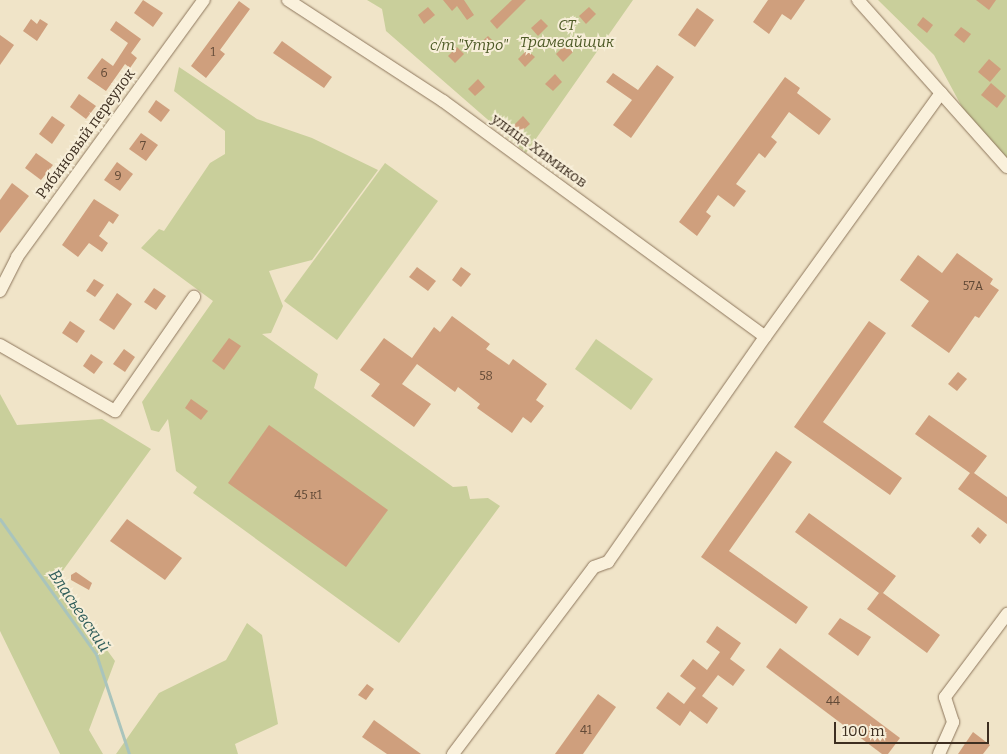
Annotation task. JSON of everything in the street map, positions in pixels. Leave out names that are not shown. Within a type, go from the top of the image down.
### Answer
[{"type":"street","name":"Рябиновый переулок","points":[[0,291],[17,256],[204,0]]},
{"type":"street","name":"улица Химиков","points":[[288,0],[443,101],[765,336]]},
{"type":"street","points":[[858,0],[1007,167]]},
{"type":"street","points":[[454,754],[594,567],[608,562],[765,336],[941,94]]},
{"type":"street","points":[[0,345],[115,411],[194,297]]},
{"type":"street","points":[[939,754],[953,722],[945,697],[1007,614]]},
{"type":"green space","name":"с/т \"Утро\"","points":[[367,0],[633,0],[526,153],[386,31],[382,9]]},
{"type":"green space","points":[[878,0],[1007,0],[1007,166],[977,135],[934,55]]},
{"type":"green space","points":[[179,67],[257,119],[312,138],[378,170],[312,260],[269,271],[283,306],[271,333],[262,334],[318,374],[314,388],[453,487],[467,486],[470,499],[488,498],[500,506],[399,643],[193,493],[197,487],[176,471],[168,419],[159,432],[151,430],[142,402],[213,301],[141,248],[159,229],[164,231],[210,163],[225,154],[225,131],[174,91]]},
{"type":"green space","points":[[385,163],[438,201],[337,340],[284,301]]},
{"type":"green space","points":[[596,339],[653,379],[631,410],[575,369]]},
{"type":"green space","points":[[0,394],[17,425],[102,419],[151,449],[56,580],[115,661],[89,730],[103,754],[60,754],[0,631]]},
{"type":"green space","points":[[247,623],[262,635],[278,724],[235,744],[238,754],[116,754],[159,693],[226,660]]},
{"type":"building","points":[[143,0],[163,13],[153,27],[134,13]]},
{"type":"building","points":[[443,0],[464,0],[474,15],[467,20],[457,6],[452,11]]},
{"type":"building","points":[[512,0],[526,0],[497,29],[490,21]]},
{"type":"building","points":[[768,0],[805,0],[791,20],[782,14],[769,34],[753,22]]},
{"type":"building","points":[[976,0],[996,0],[989,10]]},
{"type":"building","points":[[239,1],[250,9],[220,50],[225,54],[206,78],[191,66]]},
{"type":"building","points":[[428,7],[435,15],[424,24],[418,15]]},
{"type":"building","points":[[589,7],[596,14],[586,24],[579,16]]},
{"type":"building","points":[[697,8],[714,20],[695,47],[678,35]]},
{"type":"building","points":[[923,17],[933,25],[927,33],[917,25]]},
{"type":"building","points":[[31,19],[37,24],[40,19],[48,24],[37,41],[23,31]]},
{"type":"building","points":[[541,19],[548,26],[538,36],[531,28]]},
{"type":"building","points":[[116,21],[141,39],[131,53],[137,58],[130,68],[125,64],[106,91],[87,78],[102,58],[113,66],[128,43],[110,30]]},
{"type":"building","points":[[961,27],[971,34],[964,43],[954,35]]},
{"type":"building","points":[[0,35],[14,45],[0,65]]},
{"type":"building","points":[[488,36],[495,43],[486,53],[478,45]]},
{"type":"building","points":[[282,41],[332,77],[324,88],[273,53]]},
{"type":"building","points":[[565,45],[573,52],[563,62],[556,54]]},
{"type":"building","points":[[457,47],[464,54],[455,63],[448,56]]},
{"type":"building","points":[[527,50],[535,57],[525,67],[518,59]]},
{"type":"building","points":[[989,59],[1001,69],[990,82],[978,72]]},
{"type":"building","points":[[657,65],[674,77],[631,138],[613,125],[632,100],[606,82],[613,73],[638,90]]},
{"type":"building","points":[[555,74],[562,82],[553,91],[545,84]]},
{"type":"building","points":[[785,77],[800,88],[797,93],[831,119],[819,135],[789,112],[771,137],[777,142],[765,158],[759,153],[736,184],[746,191],[734,207],[718,195],[706,212],[711,216],[697,236],[679,222]]},
{"type":"building","points":[[478,79],[485,87],[475,96],[468,89]]},
{"type":"building","points":[[991,83],[1006,96],[997,108],[981,95]]},
{"type":"building","points":[[79,94],[96,106],[86,119],[70,107]]},
{"type":"building","points":[[156,100],[170,110],[161,122],[148,112]]},
{"type":"building","points":[[52,116],[65,125],[52,144],[39,134]]},
{"type":"building","points":[[523,116],[530,124],[520,133],[513,126]]},
{"type":"building","points":[[141,133],[158,145],[146,161],[129,149]]},
{"type":"building","points":[[36,153],[53,165],[41,180],[25,168]]},
{"type":"building","points":[[117,162],[133,174],[120,191],[104,180]]},
{"type":"building","points":[[12,183],[29,196],[0,233],[0,200]]},
{"type":"building","points":[[94,199],[119,215],[113,224],[109,221],[99,236],[108,243],[102,252],[89,243],[78,257],[62,245]]},
{"type":"building","points":[[957,253],[993,279],[990,284],[999,290],[979,318],[975,316],[949,353],[911,326],[929,301],[900,280],[918,255],[942,273]]},
{"type":"building","points":[[417,267],[436,281],[428,291],[409,277]]},
{"type":"building","points":[[461,267],[471,274],[461,287],[452,280]]},
{"type":"building","points":[[94,279],[104,285],[95,297],[86,291]]},
{"type":"building","points":[[154,288],[166,296],[156,310],[144,302]]},
{"type":"building","points":[[117,293],[132,304],[114,330],[99,320]]},
{"type":"building","points":[[452,316],[490,344],[486,349],[509,365],[513,359],[547,384],[536,400],[544,406],[531,423],[523,417],[512,433],[477,408],[480,404],[458,387],[455,392],[417,364],[402,384],[431,404],[414,427],[371,396],[380,384],[360,370],[384,338],[412,358],[434,327],[440,332]]},
{"type":"building","points":[[70,321],[85,331],[77,343],[62,333]]},
{"type":"building","points":[[869,321],[886,333],[823,422],[902,478],[890,495],[794,427]]},
{"type":"building","points":[[229,338],[241,346],[224,370],[212,361]]},
{"type":"building","points":[[124,349],[135,357],[125,372],[113,364]]},
{"type":"building","points":[[91,354],[103,362],[94,374],[83,366]]},
{"type":"building","points":[[958,372],[967,379],[957,391],[948,384]]},
{"type":"building","points":[[191,399],[208,411],[201,420],[185,408]]},
{"type":"building","points":[[929,415],[987,456],[974,473],[1007,497],[1007,524],[958,489],[970,473],[915,434]]},
{"type":"building","points":[[269,425],[388,510],[346,567],[228,483]]},
{"type":"building","points":[[776,451],[792,462],[729,551],[808,607],[796,624],[701,557]]},
{"type":"building","points":[[809,513],[896,576],[883,593],[940,635],[927,653],[867,609],[879,593],[795,532]]},
{"type":"building","points":[[127,519],[182,558],[165,580],[110,541]]},
{"type":"building","points":[[978,527],[987,535],[980,544],[971,536]]},
{"type":"building","points":[[76,572],[92,583],[89,590],[71,580],[71,575]]},
{"type":"building","points":[[840,618],[871,637],[858,656],[828,634]]},
{"type":"building","points":[[717,626],[741,643],[730,659],[745,670],[733,686],[718,675],[702,696],[718,708],[707,724],[690,711],[680,726],[656,708],[668,692],[684,704],[696,688],[680,676],[693,659],[707,670],[720,652],[706,642]]},
{"type":"building","points":[[780,648],[900,738],[888,754],[882,754],[766,667]]},
{"type":"building","points":[[367,684],[374,689],[366,700],[358,695]]},
{"type":"building","points":[[598,694],[616,707],[583,754],[555,754]]},
{"type":"building","points":[[374,720],[421,754],[387,754],[362,737]]},
{"type":"building","points":[[973,732],[990,745],[983,754],[958,754]]},
{"type":"waterway","name":"Власьевский","points":[[0,519],[96,654],[129,754]]},
{"type":"park label","name":"СТ Трамвайщик","points":[[567,34]]}]
